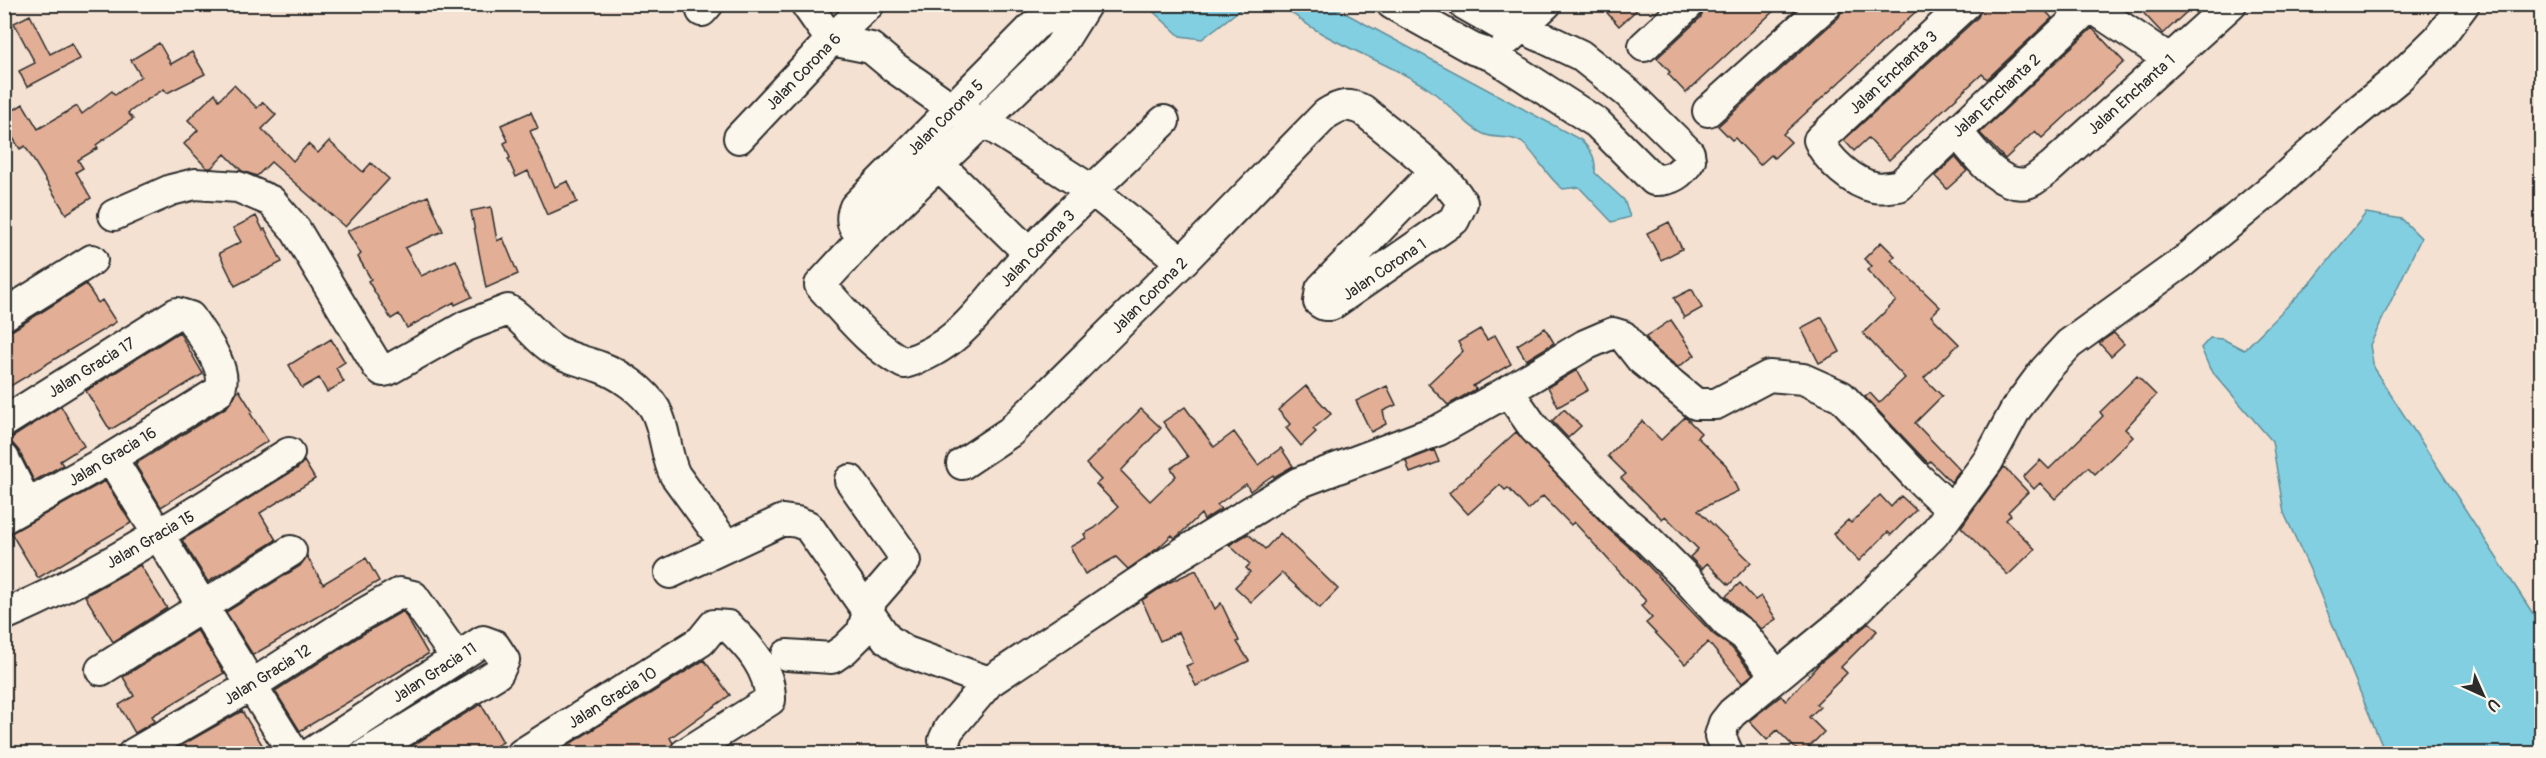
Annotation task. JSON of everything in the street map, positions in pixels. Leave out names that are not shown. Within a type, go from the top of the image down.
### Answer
[{"type":"street","points":[[806,4],[831,40],[871,48],[953,109],[983,121],[1093,191],[1182,262]]},
{"type":"street","name":"Jalan Corona 6","points":[[739,138],[831,40],[869,4]]},
{"type":"street","name":"Jalan Corona 5","points":[[863,238],[853,227],[851,220],[855,207],[1034,26],[1064,4]]},
{"type":"street","name":"Jalan Corona 5","points":[[904,363],[886,352],[860,328],[820,285],[863,238],[940,166],[1059,47],[1086,4]]},
{"type":"street","points":[[1392,4],[1482,52],[1598,123],[1653,180],[1666,180],[1683,171],[1690,160],[1689,153],[1628,93],[1580,55],[1513,19],[1464,4]]},
{"type":"street","points":[[1482,52],[1513,19],[1546,4]]},
{"type":"street","points":[[1644,46],[1689,4]]},
{"type":"street","points":[[1708,111],[1827,4]]},
{"type":"street","name":"Jalan Enchanta 3","points":[[1899,186],[1874,188],[1849,176],[1826,153],[1820,140],[1966,4]]},
{"type":"street","name":"Jalan Enchanta 1","points":[[1957,132],[1993,171],[2009,182],[2030,183],[2230,4]]},
{"type":"street","points":[[1728,753],[1720,736],[1726,718],[1854,612],[1934,534],[1988,461],[2016,409],[2064,349],[2084,332],[2184,261],[2275,186],[2352,116],[2397,79],[2438,39],[2464,4]]},
{"type":"street","points":[[2090,5],[2169,59]]},
{"type":"street","name":"Jalan Enchanta 2","points":[[1899,186],[2090,5]]},
{"type":"street","name":"Jalan Corona 2","points":[[962,464],[1010,432],[1182,262],[1326,114],[1341,105],[1351,105],[1363,110],[1435,171]]},
{"type":"street","name":"Jalan Corona 3","points":[[904,363],[937,351],[955,338],[1029,253],[1164,121]]},
{"type":"street","points":[[940,166],[1029,253]]},
{"type":"street","name":"Jalan Corona 1","points":[[1435,171],[1455,190],[1462,203],[1455,220],[1331,305],[1324,306],[1319,302],[1321,289],[1435,171]]},
{"type":"street","points":[[114,215],[171,190],[195,184],[238,187],[271,201],[295,229],[378,367],[383,370],[388,370],[466,326],[508,310],[551,348],[580,363],[601,367],[637,389],[654,408],[675,475],[726,545]]},
{"type":"street","points":[[4,315],[92,260]]},
{"type":"street","name":"Jalan Gracia 16","points":[[16,512],[111,458],[218,392],[223,382],[221,368],[190,317],[177,313]]},
{"type":"street","name":"Jalan Gracia 17","points":[[4,422],[177,313]]},
{"type":"street","points":[[947,753],[944,740],[949,729],[989,682],[1176,557],[1298,483],[1439,430],[1585,345],[1613,333],[1623,336],[1641,360],[1696,404],[1716,404],[1769,376],[1803,379],[1841,396],[1917,477],[1952,510]]},
{"type":"street","points":[[1508,391],[1534,428],[1618,515],[1648,540],[1688,580],[1726,622],[1744,635],[1776,675]]},
{"type":"street","name":"Jalan Gracia 15","points":[[4,615],[48,596],[159,536],[289,453]]},
{"type":"street","points":[[111,458],[294,753]]},
{"type":"street","points":[[4,459],[16,512]]},
{"type":"street","points":[[787,655],[832,658],[845,649],[862,632],[872,599],[905,561],[850,480]]},
{"type":"street","points":[[670,573],[783,520],[797,522],[808,526],[886,639],[896,647],[989,682]]},
{"type":"street","points":[[101,670],[291,551]]},
{"type":"street","name":"Jalan Gracia 12","points":[[133,753],[252,685],[354,619],[400,593],[413,596],[456,657]]},
{"type":"street","name":"Jalan Gracia 10","points":[[522,753],[701,641],[714,625],[728,626],[766,672],[770,686],[770,700],[685,753]]},
{"type":"street","name":"Jalan Gracia 11","points":[[310,753],[483,641],[494,645],[504,660],[498,673],[366,753]]},
{"type":"water","points":[[1146,5],[1246,5],[1202,39],[1180,36]]},
{"type":"water","points":[[1283,5],[1330,5],[1581,140],[1592,155],[1595,173],[1624,200],[1630,217],[1612,222],[1579,187],[1563,189],[1557,184],[1521,142],[1480,132],[1429,89],[1315,30]]},
{"type":"water","points":[[2366,213],[2402,219],[2421,238],[2370,345],[2374,369],[2541,626],[2541,753],[2385,753],[2312,574],[2284,513],[2272,441],[2210,369],[2201,348],[2210,338],[2223,339],[2244,350],[2314,279]]},
{"type":"building","points":[[1599,4],[1643,4],[1619,26]]},
{"type":"building","points":[[1706,4],[1781,4],[1686,93],[1657,58],[1701,17]]},
{"type":"building","points":[[1844,4],[1924,4],[1783,134],[1791,142],[1774,158],[1771,155],[1760,165],[1735,138],[1732,140],[1718,126],[1839,17]]},
{"type":"building","points":[[1983,4],[2039,4],[2052,18],[1987,79],[1982,74],[1889,160],[1868,138],[1854,151],[1844,140],[1978,17]]},
{"type":"building","points":[[2135,4],[2195,4],[2163,34]]},
{"type":"building","points":[[30,15],[50,54],[72,43],[80,59],[27,87],[19,71],[35,63],[14,23]]},
{"type":"building","points":[[2092,28],[2124,62],[2042,138],[2035,131],[2005,159],[1980,133]]},
{"type":"building","points":[[159,43],[171,64],[192,52],[205,74],[167,93],[164,89],[145,101],[128,113],[133,119],[96,145],[98,148],[78,160],[83,168],[76,172],[91,198],[66,214],[25,146],[20,149],[4,124],[4,116],[23,104],[38,129],[77,106],[82,114],[112,91],[115,95],[141,76],[131,60]]},
{"type":"building","points":[[234,85],[257,108],[263,102],[276,115],[262,129],[293,161],[308,144],[318,153],[329,141],[363,172],[371,163],[389,179],[345,227],[271,162],[257,176],[242,171],[225,154],[211,168],[207,168],[184,144],[198,130],[188,120],[215,93],[219,100]]},
{"type":"building","points":[[531,112],[538,128],[530,131],[555,187],[568,181],[577,202],[547,215],[528,171],[516,177],[508,159],[510,158],[504,143],[508,141],[501,125]]},
{"type":"building","points":[[1955,157],[1967,171],[1947,189],[1935,176]]},
{"type":"building","points":[[428,196],[443,231],[405,248],[421,276],[456,260],[472,297],[455,305],[454,302],[407,328],[399,314],[391,319],[368,281],[371,279],[358,257],[361,254],[347,231]]},
{"type":"building","points":[[491,207],[497,241],[503,238],[518,274],[486,288],[471,211]]},
{"type":"building","points":[[256,216],[282,262],[235,286],[219,253],[241,242],[233,228]]},
{"type":"building","points":[[1669,222],[1682,249],[1661,260],[1647,233]]},
{"type":"building","points":[[1881,242],[1895,256],[1891,260],[1940,307],[1931,316],[1959,344],[1924,378],[1942,396],[1915,423],[1960,470],[1951,482],[1930,461],[1928,463],[1865,397],[1870,393],[1879,403],[1905,378],[1863,333],[1896,301],[1867,270],[1872,266],[1864,259]]},
{"type":"building","points":[[86,284],[98,303],[102,300],[116,322],[4,390],[4,332],[13,330]]},
{"type":"building","points":[[1692,289],[1702,308],[1684,318],[1674,298]]},
{"type":"building","points":[[1822,317],[1840,352],[1819,363],[1801,328]]},
{"type":"building","points":[[1671,320],[1695,355],[1678,367],[1653,347],[1646,337]]},
{"type":"building","points":[[1545,328],[1554,343],[1526,360],[1517,345]]},
{"type":"building","points":[[1480,329],[1487,340],[1495,335],[1511,364],[1473,386],[1476,389],[1448,405],[1428,384],[1463,351],[1458,342]]},
{"type":"building","points":[[179,332],[203,374],[110,430],[86,391]]},
{"type":"building","points":[[2114,333],[2124,344],[2111,356],[2099,343]]},
{"type":"building","points":[[331,339],[345,362],[336,368],[344,382],[327,392],[319,378],[302,388],[289,365]]},
{"type":"building","points":[[1577,370],[1588,390],[1558,407],[1548,387]]},
{"type":"building","points":[[2137,376],[2156,395],[2125,429],[2133,437],[2095,474],[2088,467],[2055,499],[2040,483],[2034,489],[2023,477],[2040,460],[2049,469],[2103,416],[2100,412]]},
{"type":"building","points":[[1306,386],[1331,414],[1313,429],[1316,432],[1301,446],[1286,428],[1290,424],[1278,410]]},
{"type":"building","points":[[1387,386],[1396,405],[1383,411],[1386,424],[1371,432],[1356,401]]},
{"type":"building","points":[[239,390],[253,412],[250,413],[268,441],[161,507],[135,464],[227,407]]},
{"type":"building","points":[[61,406],[84,446],[60,461],[63,465],[34,481],[19,451],[4,439],[13,437]]},
{"type":"building","points":[[1185,407],[1214,447],[1234,432],[1258,465],[1281,448],[1293,466],[1274,477],[1273,475],[1250,491],[1246,484],[1217,505],[1221,509],[1204,520],[1201,514],[1179,535],[1175,538],[1172,535],[1128,569],[1116,557],[1085,574],[1070,547],[1086,538],[1084,534],[1095,528],[1118,507],[1096,484],[1101,480],[1086,464],[1141,409],[1161,428],[1121,471],[1150,501],[1176,476],[1171,468],[1188,457],[1163,422]]},
{"type":"building","points":[[1564,409],[1581,426],[1568,438],[1552,421]]},
{"type":"building","points":[[1685,417],[1701,433],[1697,437],[1726,465],[1738,491],[1698,510],[1751,562],[1729,585],[1707,563],[1702,569],[1690,557],[1698,549],[1665,516],[1662,519],[1621,478],[1626,474],[1608,456],[1642,421],[1661,440]]},
{"type":"building","points":[[1516,432],[1606,527],[1636,553],[1713,634],[1732,648],[1753,674],[1742,683],[1708,642],[1685,664],[1646,623],[1652,618],[1641,606],[1646,601],[1574,522],[1571,525],[1543,496],[1528,510],[1508,488],[1505,490],[1500,485],[1468,514],[1449,493]]},
{"type":"building","points":[[1434,450],[1439,462],[1410,473],[1406,461]]},
{"type":"building","points":[[304,461],[315,479],[260,513],[276,540],[208,582],[182,540],[298,468]]},
{"type":"building","points":[[2004,467],[2028,492],[2008,512],[2011,515],[2006,520],[2035,549],[2008,575],[1961,527]]},
{"type":"building","points":[[105,481],[131,523],[38,578],[11,533]]},
{"type":"building","points":[[1880,495],[1891,507],[1901,496],[1916,510],[1891,535],[1888,532],[1859,561],[1833,534],[1848,520],[1851,523]]},
{"type":"building","points":[[1280,533],[1338,589],[1320,608],[1282,573],[1251,602],[1235,587],[1250,572],[1246,568],[1250,564],[1229,545],[1248,534],[1265,549]]},
{"type":"building","points":[[307,556],[323,584],[366,558],[379,581],[253,655],[226,612],[300,566]]},
{"type":"building","points":[[140,565],[167,608],[113,642],[85,596]]},
{"type":"building","points":[[1196,570],[1215,609],[1221,603],[1239,641],[1237,642],[1249,661],[1196,686],[1186,666],[1193,663],[1179,632],[1160,641],[1142,600],[1168,583]]},
{"type":"building","points":[[1740,583],[1755,600],[1761,596],[1776,619],[1761,629],[1738,609],[1726,596]]},
{"type":"building","points":[[403,611],[428,654],[300,731],[275,691]]},
{"type":"building","points":[[1869,623],[1877,631],[1841,667],[1847,673],[1816,704],[1820,707],[1809,717],[1824,732],[1803,753],[1800,753],[1777,730],[1767,740],[1749,721],[1781,696],[1786,701],[1819,664]]},
{"type":"building","points":[[197,630],[224,673],[152,716],[155,721],[135,733],[119,705],[134,696],[123,677]]},
{"type":"building","points":[[704,660],[730,695],[670,738],[673,743],[668,753],[555,753]]},
{"type":"building","points":[[481,704],[503,742],[484,753],[400,753]]},
{"type":"building","points":[[242,711],[267,753],[168,753]]}]
